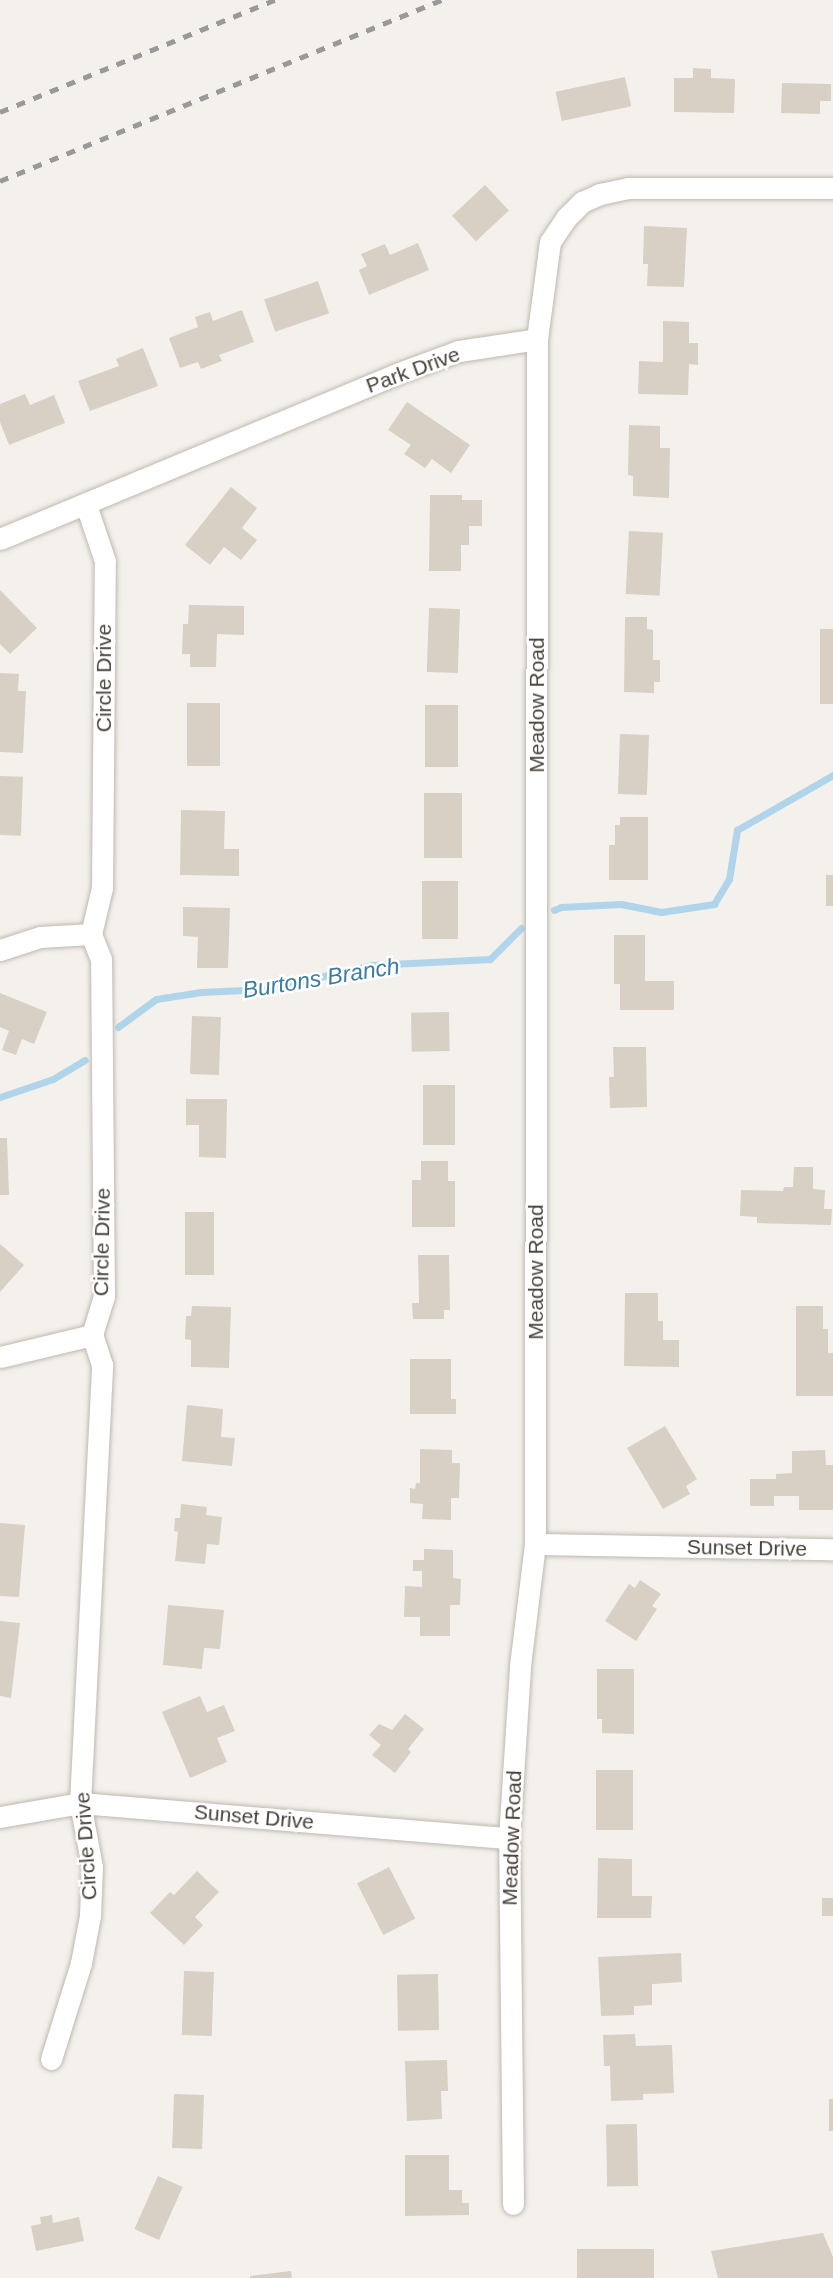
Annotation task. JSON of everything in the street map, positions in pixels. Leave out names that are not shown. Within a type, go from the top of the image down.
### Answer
[{"type":"street","points":[[537,339],[550,242],[566,218],[582,202],[600,194],[628,188],[833,188]]},
{"type":"street","name":"Park Drive","points":[[0,540],[396,374],[459,351],[537,339]]},
{"type":"street","name":"Meadow Road","points":[[513,2204],[509,1838],[520,1666],[535,1544],[537,339]]},
{"type":"street","name":"Circle Drive","points":[[51,2059],[81,1963],[90,1916],[92,1867],[80,1803],[102,1365],[92,1335],[104,1296],[101,959],[91,934],[102,888],[105,561],[86,505]]},
{"type":"street","points":[[0,950],[40,937],[91,934]]},
{"type":"street","points":[[0,1357],[92,1335]]},
{"type":"street","name":"Sunset Drive","points":[[535,1544],[833,1549]]},
{"type":"street","name":"Sunset Drive","points":[[0,1817],[80,1803],[509,1838]]},
{"type":"building","points":[[693,68],[711,69],[711,78],[735,79],[734,113],[674,112],[674,78],[693,78]]},
{"type":"building","points":[[625,77],[631,106],[562,121],[556,92]]},
{"type":"building","points":[[782,83],[831,84],[831,101],[820,101],[820,114],[781,113]]},
{"type":"building","points":[[485,185],[509,211],[476,241],[452,216]]},
{"type":"building","points":[[644,226],[687,228],[684,287],[647,286],[648,264],[643,264]]},
{"type":"building","points":[[418,243],[429,270],[369,295],[359,270],[367,266],[361,254],[385,244],[390,255]]},
{"type":"building","points":[[318,281],[329,313],[275,332],[264,300]]},
{"type":"building","points":[[242,310],[254,342],[219,355],[222,361],[201,369],[198,362],[180,368],[169,338],[198,327],[195,317],[210,312],[213,321]]},
{"type":"building","points":[[663,321],[689,322],[689,343],[698,343],[698,365],[689,364],[688,395],[638,394],[639,361],[663,362]]},
{"type":"building","points":[[143,348],[158,386],[90,411],[78,381],[119,366],[116,359]]},
{"type":"building","points":[[25,394],[30,405],[54,395],[65,423],[9,445],[0,422],[0,404]]},
{"type":"building","points":[[407,402],[470,445],[451,473],[432,459],[425,468],[404,454],[411,445],[388,430]]},
{"type":"building","points":[[629,425],[660,426],[660,448],[670,448],[669,498],[633,496],[633,476],[628,475]]},
{"type":"building","points":[[231,487],[257,508],[242,528],[257,540],[241,560],[224,547],[210,565],[185,545]]},
{"type":"building","points":[[430,495],[462,495],[462,500],[482,500],[482,526],[469,526],[469,545],[461,545],[461,571],[429,571]]},
{"type":"building","points":[[629,531],[663,533],[660,596],[626,594]]},
{"type":"building","points":[[0,590],[37,628],[10,654],[0,644]]},
{"type":"building","points":[[189,605],[244,606],[244,635],[217,634],[216,667],[190,667],[190,654],[182,654],[183,624],[188,624]]},
{"type":"building","points":[[429,608],[460,609],[458,673],[427,672]]},
{"type":"building","points":[[625,617],[647,617],[647,629],[653,630],[653,660],[660,660],[660,682],[654,682],[654,693],[624,692]]},
{"type":"building","points":[[820,629],[833,629],[833,704],[820,704]]},
{"type":"building","points":[[0,673],[19,674],[18,691],[26,691],[23,753],[0,752]]},
{"type":"building","points":[[187,703],[220,703],[220,766],[187,766]]},
{"type":"building","points":[[425,705],[458,705],[458,767],[425,767]]},
{"type":"building","points":[[620,734],[649,735],[647,795],[618,794]]},
{"type":"building","points":[[0,776],[23,777],[21,836],[0,835]]},
{"type":"building","points":[[424,793],[462,793],[462,858],[424,858]]},
{"type":"building","points":[[181,810],[225,811],[224,849],[239,849],[239,876],[180,875]]},
{"type":"building","points":[[620,817],[648,817],[648,880],[609,880],[609,845],[615,845],[615,825],[620,825]]},
{"type":"building","points":[[826,875],[833,875],[833,906],[826,906]]},
{"type":"building","points":[[422,881],[458,881],[458,939],[422,939]]},
{"type":"building","points":[[183,907],[230,908],[228,968],[197,968],[198,937],[183,936]]},
{"type":"building","points":[[614,935],[645,935],[645,981],[674,981],[674,1010],[620,1010],[620,984],[614,984]]},
{"type":"building","points":[[0,993],[47,1012],[34,1044],[22,1039],[16,1055],[2,1050],[9,1031],[0,1027]]},
{"type":"building","points":[[449,1012],[450,1051],[412,1052],[411,1013]]},
{"type":"building","points":[[192,1016],[221,1017],[219,1075],[190,1074]]},
{"type":"building","points":[[613,1047],[646,1047],[647,1107],[610,1108],[609,1077],[614,1077]]},
{"type":"building","points":[[423,1085],[455,1085],[455,1145],[423,1145]]},
{"type":"building","points":[[186,1099],[227,1099],[226,1158],[199,1157],[199,1125],[186,1125]]},
{"type":"building","points":[[0,1138],[7,1138],[9,1195],[0,1195]]},
{"type":"building","points":[[421,1161],[448,1161],[448,1181],[455,1181],[455,1227],[412,1227],[412,1180],[421,1180]]},
{"type":"building","points":[[794,1167],[813,1167],[813,1189],[825,1190],[824,1209],[832,1209],[831,1225],[757,1223],[757,1217],[740,1216],[741,1190],[783,1191],[784,1187],[793,1187]]},
{"type":"building","points":[[185,1212],[214,1212],[214,1275],[185,1275]]},
{"type":"building","points":[[0,1244],[24,1265],[0,1292]]},
{"type":"building","points":[[418,1255],[449,1255],[450,1310],[444,1310],[444,1319],[413,1319],[412,1303],[419,1303]]},
{"type":"building","points":[[625,1293],[658,1293],[658,1321],[663,1321],[663,1340],[679,1340],[679,1367],[624,1366]]},
{"type":"building","points":[[192,1306],[231,1307],[229,1368],[191,1367],[191,1340],[185,1339],[186,1316],[191,1316]]},
{"type":"building","points":[[796,1306],[823,1306],[823,1329],[828,1329],[828,1353],[833,1353],[833,1396],[796,1396]]},
{"type":"building","points":[[410,1359],[451,1359],[451,1399],[456,1399],[456,1414],[410,1414]]},
{"type":"building","points":[[187,1405],[223,1409],[221,1437],[235,1438],[232,1466],[182,1461]]},
{"type":"building","points":[[665,1426],[697,1479],[686,1486],[690,1494],[663,1509],[627,1448]]},
{"type":"building","points":[[420,1449],[452,1450],[452,1463],[460,1463],[459,1498],[451,1498],[451,1520],[422,1519],[423,1504],[410,1503],[410,1488],[415,1489],[416,1483],[420,1483]]},
{"type":"building","points":[[825,1450],[826,1465],[833,1465],[833,1510],[799,1510],[799,1496],[774,1496],[774,1506],[750,1506],[750,1479],[776,1479],[776,1474],[792,1473],[792,1451]]},
{"type":"building","points":[[181,1504],[207,1507],[206,1515],[222,1517],[219,1545],[207,1544],[205,1564],[175,1561],[178,1532],[174,1531],[175,1518],[180,1518]]},
{"type":"building","points":[[0,1523],[25,1525],[19,1597],[0,1596]]},
{"type":"building","points":[[424,1549],[453,1550],[453,1578],[461,1579],[460,1605],[450,1605],[450,1636],[420,1636],[420,1617],[404,1617],[405,1586],[422,1587],[422,1571],[413,1571],[413,1560],[424,1560]]},
{"type":"building","points":[[640,1580],[661,1594],[652,1606],[657,1609],[636,1641],[605,1621],[629,1584],[635,1588]]},
{"type":"building","points":[[168,1605],[224,1610],[220,1649],[204,1648],[202,1669],[163,1665]]},
{"type":"building","points":[[0,1621],[20,1623],[11,1698],[0,1696]]},
{"type":"building","points":[[597,1669],[634,1669],[634,1734],[602,1733],[602,1719],[597,1719]]},
{"type":"building","points":[[200,1696],[207,1712],[224,1705],[235,1731],[217,1738],[227,1762],[190,1778],[162,1712]]},
{"type":"building","points":[[405,1714],[424,1729],[408,1749],[411,1752],[395,1773],[372,1755],[381,1745],[369,1735],[379,1724],[392,1730]]},
{"type":"building","points":[[596,1770],[633,1770],[633,1830],[596,1830]]},
{"type":"building","points":[[598,1858],[632,1859],[632,1896],[652,1896],[651,1918],[597,1918]]},
{"type":"building","points":[[389,1867],[415,1919],[383,1935],[357,1883]]},
{"type":"building","points":[[197,1871],[219,1892],[195,1917],[203,1925],[184,1945],[150,1913],[170,1892],[174,1895]]},
{"type":"building","points":[[822,1898],[833,1898],[833,1916],[822,1916]]},
{"type":"building","points":[[681,1953],[682,1982],[652,1984],[652,2005],[634,2006],[634,2015],[601,2016],[598,1957]]},
{"type":"building","points":[[184,1971],[214,1972],[212,2036],[182,2035]]},
{"type":"building","points":[[438,1974],[439,2030],[398,2031],[397,1975]]},
{"type":"building","points":[[635,2034],[636,2046],[672,2045],[674,2093],[643,2094],[643,2100],[611,2101],[610,2066],[604,2066],[603,2035]]},
{"type":"building","points":[[447,2060],[448,2091],[441,2091],[442,2119],[407,2121],[405,2061]]},
{"type":"building","points":[[174,2094],[204,2095],[202,2149],[172,2148]]},
{"type":"building","points":[[829,2099],[833,2099],[833,2131],[829,2131]]},
{"type":"building","points":[[637,2124],[638,2186],[607,2187],[606,2125]]},
{"type":"building","points":[[405,2155],[449,2155],[449,2190],[462,2190],[462,2203],[469,2203],[469,2215],[405,2216]]},
{"type":"building","points":[[158,2176],[183,2187],[159,2240],[134,2229]]},
{"type":"building","points":[[52,2215],[53,2223],[79,2217],[84,2241],[36,2251],[31,2226],[41,2224],[40,2217]]},
{"type":"building","points":[[823,2233],[833,2257],[833,2278],[718,2278],[711,2251]]},
{"type":"building","points":[[577,2249],[654,2249],[654,2278],[577,2278]]},
{"type":"building","points":[[291,2271],[292,2278],[250,2278],[250,2276]]},
{"type":"waterway","name":"Burtons Branch","points":[[554,910],[561,907],[621,904],[661,912],[714,904],[729,879],[737,830],[833,775]]},
{"type":"waterway","name":"Burtons Branch","points":[[118,1027],[156,999],[201,992],[268,989],[372,965],[490,959],[521,928]]},
{"type":"waterway","name":"Burtons Branch","points":[[0,1097],[53,1079],[85,1060]]},
{"type":"railway","points":[[0,112],[275,0]]},
{"type":"railway","points":[[0,181],[442,0]]}]
